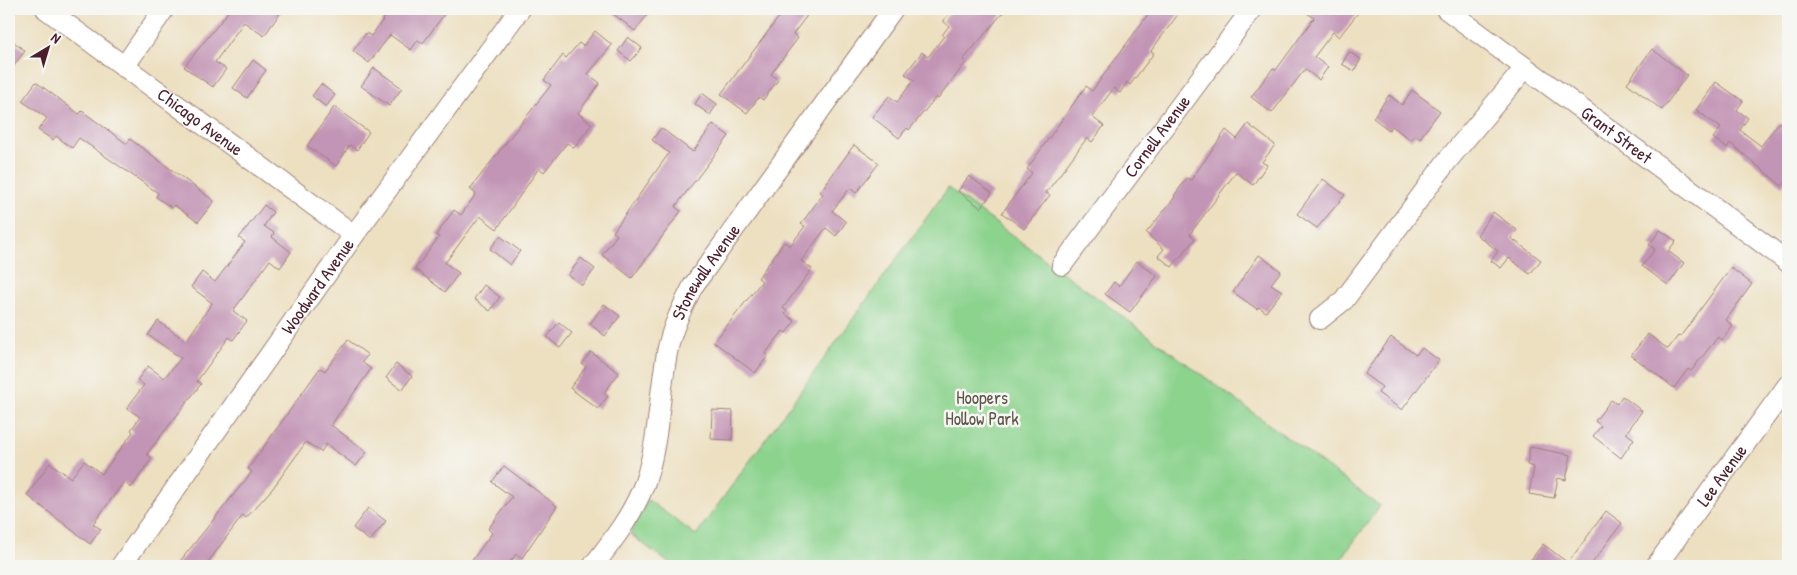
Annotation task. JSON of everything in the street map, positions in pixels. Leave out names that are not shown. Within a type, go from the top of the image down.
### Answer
[{"type":"street","name":"Chicago Avenue","points":[[46,9],[354,235]]},
{"type":"street","points":[[124,67],[164,9]]},
{"type":"street","name":"Woodward Avenue","points":[[121,566],[354,235],[520,9]]},
{"type":"street","name":"Stonewall Avenue","points":[[593,566],[634,508],[645,481],[654,448],[670,338],[692,286],[893,9]]},
{"type":"street","name":"Cornell Avenue","points":[[1062,265],[1252,9]]},
{"type":"street","name":"Grant Street","points":[[1446,9],[1788,262]]},
{"type":"street","points":[[1320,319],[1344,300],[1447,161],[1526,68]]},
{"type":"street","name":"Lee Avenue","points":[[1656,566],[1788,385]]},
{"type":"green space","name":"Hoopers Hollow Park","points":[[948,188],[1380,506],[1336,566],[673,566],[630,534],[648,500],[696,535]]},
{"type":"building","points":[[226,9],[283,9],[264,36],[244,22],[215,62],[226,69],[213,87],[184,67],[225,16],[228,11]]},
{"type":"building","points":[[391,9],[448,9],[423,43],[418,40],[411,50],[390,35],[369,63],[353,51],[366,33],[371,36]]},
{"type":"building","points":[[607,9],[652,9],[635,31]]},
{"type":"building","points":[[785,9],[812,9],[793,34],[798,38],[771,74],[778,80],[763,100],[759,97],[747,113],[721,94]]},
{"type":"building","points":[[953,9],[1006,9],[963,60],[966,62],[938,99],[936,97],[909,130],[907,128],[899,138],[872,117],[889,96],[897,102],[914,80],[905,74],[922,52],[928,57],[944,36],[942,35],[949,26],[943,21]]},
{"type":"building","points":[[1152,9],[1182,9],[1151,51],[1154,53],[1130,85],[1127,82],[1120,93],[1114,88],[1092,117],[1104,126],[1092,142],[1087,138],[1046,193],[1050,195],[1024,229],[1002,213],[1032,173],[1027,169],[1086,86],[1092,91]]},
{"type":"building","points":[[1302,9],[1361,9],[1339,37],[1333,32],[1314,57],[1328,67],[1319,80],[1305,69],[1272,113],[1251,97],[1273,68],[1276,70],[1314,18]]},
{"type":"building","points":[[595,31],[612,45],[588,74],[600,83],[578,113],[592,124],[574,148],[567,143],[544,172],[539,168],[497,229],[480,216],[445,263],[459,273],[445,292],[415,269],[439,237],[436,235],[454,210],[461,215],[476,194],[470,189],[551,85],[544,80],[563,55],[566,58],[579,43],[583,46]]},
{"type":"building","points":[[628,37],[642,48],[631,61],[618,51]]},
{"type":"building","points":[[9,38],[25,51],[9,72]]},
{"type":"building","points":[[1652,49],[1687,75],[1662,110],[1627,83]]},
{"type":"building","points":[[1349,52],[1361,59],[1354,71],[1342,64]]},
{"type":"building","points":[[253,60],[266,70],[247,98],[233,88]]},
{"type":"building","points":[[374,68],[402,88],[389,106],[361,86]]},
{"type":"building","points":[[36,82],[79,114],[82,111],[127,144],[130,139],[214,201],[198,222],[174,205],[172,208],[156,197],[158,193],[79,138],[72,148],[56,136],[53,140],[38,130],[47,118],[22,101]]},
{"type":"building","points":[[1716,82],[1743,101],[1737,110],[1748,118],[1740,130],[1761,146],[1779,122],[1788,129],[1788,179],[1782,186],[1730,143],[1727,148],[1713,138],[1721,128],[1696,110]]},
{"type":"building","points":[[321,84],[335,95],[326,107],[312,96]]},
{"type":"building","points":[[1412,90],[1440,111],[1420,138],[1415,135],[1411,140],[1392,126],[1389,130],[1373,118],[1389,95],[1402,105]]},
{"type":"building","points":[[702,93],[717,104],[710,115],[695,104]]},
{"type":"building","points":[[334,107],[369,132],[357,150],[350,145],[336,166],[307,146]]},
{"type":"building","points":[[713,124],[729,136],[675,207],[681,211],[632,278],[602,255],[617,235],[613,232],[669,153],[652,140],[661,128],[693,152]]},
{"type":"building","points":[[1248,124],[1275,145],[1262,162],[1267,165],[1253,185],[1236,172],[1190,234],[1195,239],[1172,267],[1158,256],[1164,249],[1146,233],[1175,197],[1187,178],[1191,180],[1226,130],[1237,139]]},
{"type":"building","points":[[854,145],[879,163],[856,193],[850,188],[832,211],[846,222],[836,236],[826,228],[801,261],[812,269],[783,308],[787,311],[785,314],[795,321],[786,333],[783,331],[765,354],[768,356],[755,373],[714,342],[762,281],[758,278],[784,242],[790,246],[805,226],[801,224],[823,194],[820,192]]},
{"type":"building","points":[[969,176],[992,193],[981,208],[958,191]]},
{"type":"building","points":[[1323,179],[1345,195],[1317,228],[1297,214]]},
{"type":"building","points":[[264,205],[273,212],[264,226],[274,233],[272,237],[291,252],[280,268],[270,260],[233,311],[247,321],[233,340],[229,337],[197,381],[201,384],[147,454],[152,458],[131,488],[124,482],[93,524],[101,529],[90,544],[27,495],[50,463],[71,478],[84,461],[102,474],[133,432],[131,430],[140,417],[127,408],[144,385],[137,380],[148,366],[164,378],[181,358],[148,335],[158,321],[186,341],[212,303],[191,287],[202,272],[215,282],[245,242],[239,238]]},
{"type":"building","points":[[1493,212],[1517,230],[1511,238],[1541,260],[1530,274],[1509,258],[1501,268],[1491,261],[1498,251],[1477,235]]},
{"type":"building","points":[[1660,230],[1676,241],[1668,251],[1684,263],[1668,285],[1642,266],[1655,249],[1649,245]]},
{"type":"building","points":[[500,236],[520,251],[510,265],[490,249]]},
{"type":"building","points":[[1259,255],[1281,271],[1271,284],[1282,291],[1266,312],[1259,307],[1257,309],[1233,292]]},
{"type":"building","points":[[581,258],[595,269],[582,285],[568,275]]},
{"type":"building","points":[[1137,261],[1157,276],[1130,312],[1105,294],[1114,282],[1119,286]]},
{"type":"building","points":[[1731,268],[1752,284],[1726,320],[1733,326],[1722,340],[1718,337],[1691,371],[1688,369],[1674,388],[1631,355],[1648,334],[1668,349],[1678,336],[1680,337]]},
{"type":"building","points":[[484,285],[500,297],[490,311],[474,299]]},
{"type":"building","points":[[604,304],[620,316],[605,336],[590,324]]},
{"type":"building","points":[[559,322],[572,333],[560,348],[547,337]]},
{"type":"building","points":[[1391,337],[1416,355],[1422,348],[1439,360],[1402,410],[1378,393],[1382,387],[1364,374]]},
{"type":"building","points":[[348,340],[368,355],[362,362],[371,369],[331,425],[367,452],[356,466],[326,444],[321,452],[306,442],[273,488],[246,518],[243,515],[205,566],[176,566],[252,472],[248,469],[320,368],[325,371]]},
{"type":"building","points":[[591,352],[619,373],[604,393],[608,396],[598,409],[570,388],[586,367],[582,364]]},
{"type":"building","points":[[396,364],[412,376],[402,390],[386,378]]},
{"type":"building","points":[[1622,396],[1642,411],[1626,433],[1634,439],[1621,458],[1593,436],[1601,426],[1595,421],[1611,400],[1617,404]]},
{"type":"building","points":[[712,410],[733,411],[732,440],[711,439]]},
{"type":"building","points":[[1530,447],[1571,455],[1566,480],[1558,478],[1554,498],[1529,494],[1534,467],[1527,465]]},
{"type":"building","points":[[504,466],[557,506],[522,558],[516,554],[507,566],[468,566],[492,533],[488,529],[512,497],[492,482]]},
{"type":"building","points":[[368,508],[386,521],[370,541],[353,528]]},
{"type":"building","points":[[1606,511],[1622,523],[1590,566],[1526,566],[1543,544],[1568,563]]}]
